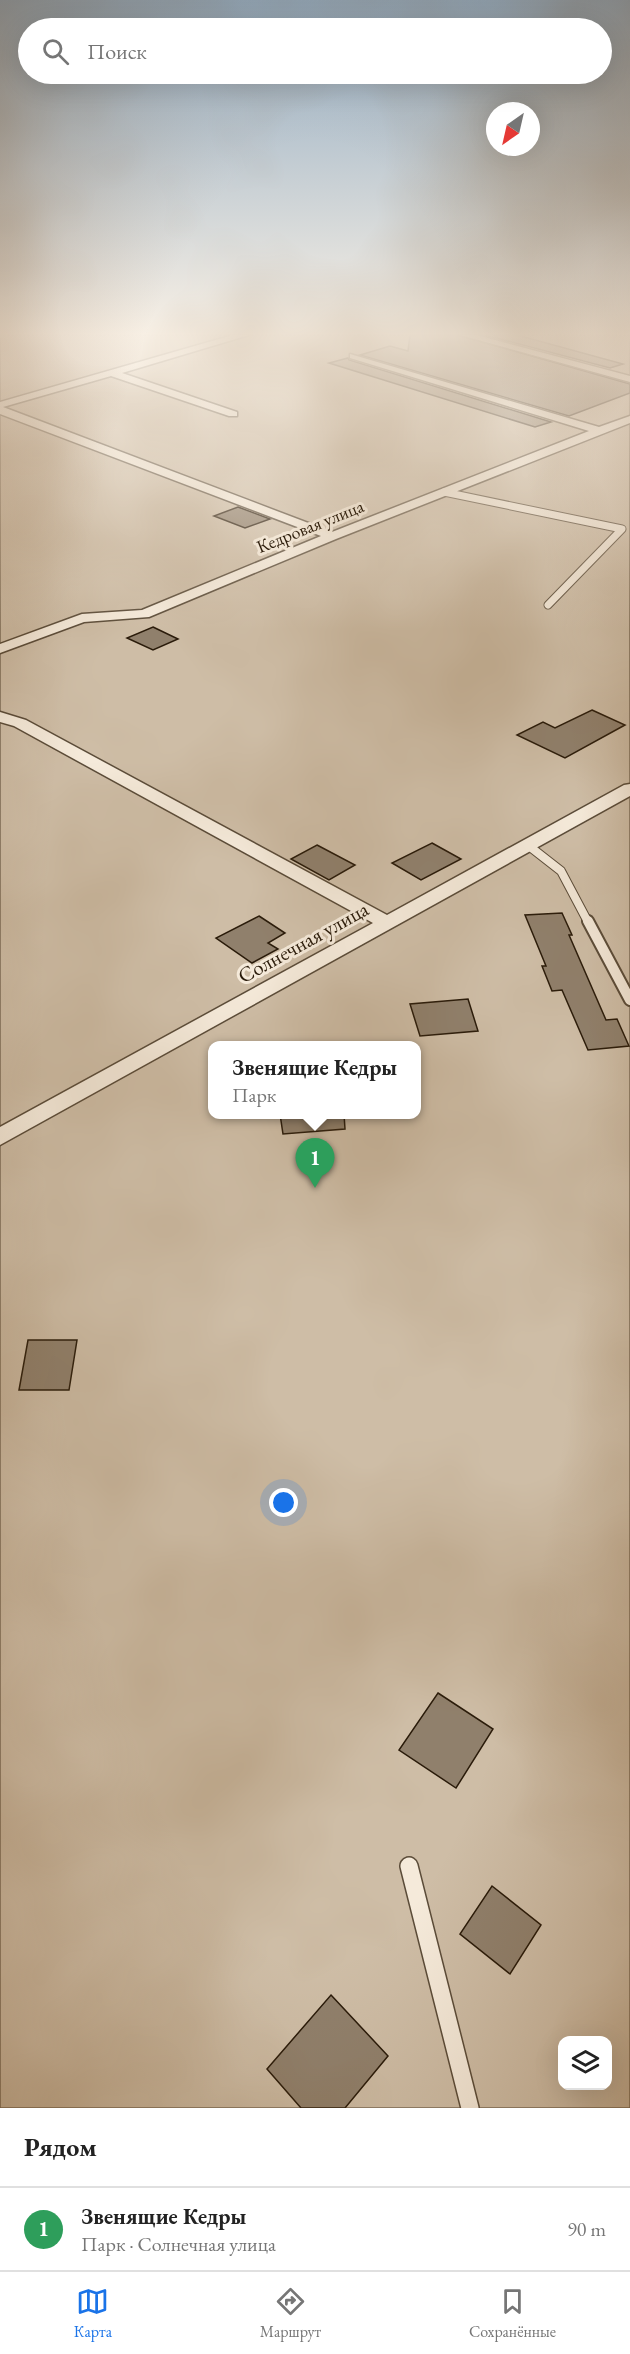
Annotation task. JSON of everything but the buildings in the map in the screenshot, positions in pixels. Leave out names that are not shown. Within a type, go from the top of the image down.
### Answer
[{"type":"street","points":[[62,433],[332,536]]},
{"type":"street","name":"Кедровая улица","points":[[0,649],[82,618],[144,614],[332,536],[594,433]]},
{"type":"street","points":[[0,717],[20,723],[388,923]]},
{"type":"street","name":"Солнечная улица","points":[[0,1137],[630,789]]},
{"type":"lane","points":[[444,492],[622,529]]},
{"type":"lane","points":[[548,605],[630,523]]},
{"type":"lane","points":[[529,846],[561,871],[630,1000]]},
{"type":"lane","points":[[409,1866],[470,2108]]},
{"type":"shaded area","points":[[0,433],[630,433],[630,2108],[0,2108]]},
{"type":"place","name":"Звенящие Кедры","points":[[315,1188]]}]
